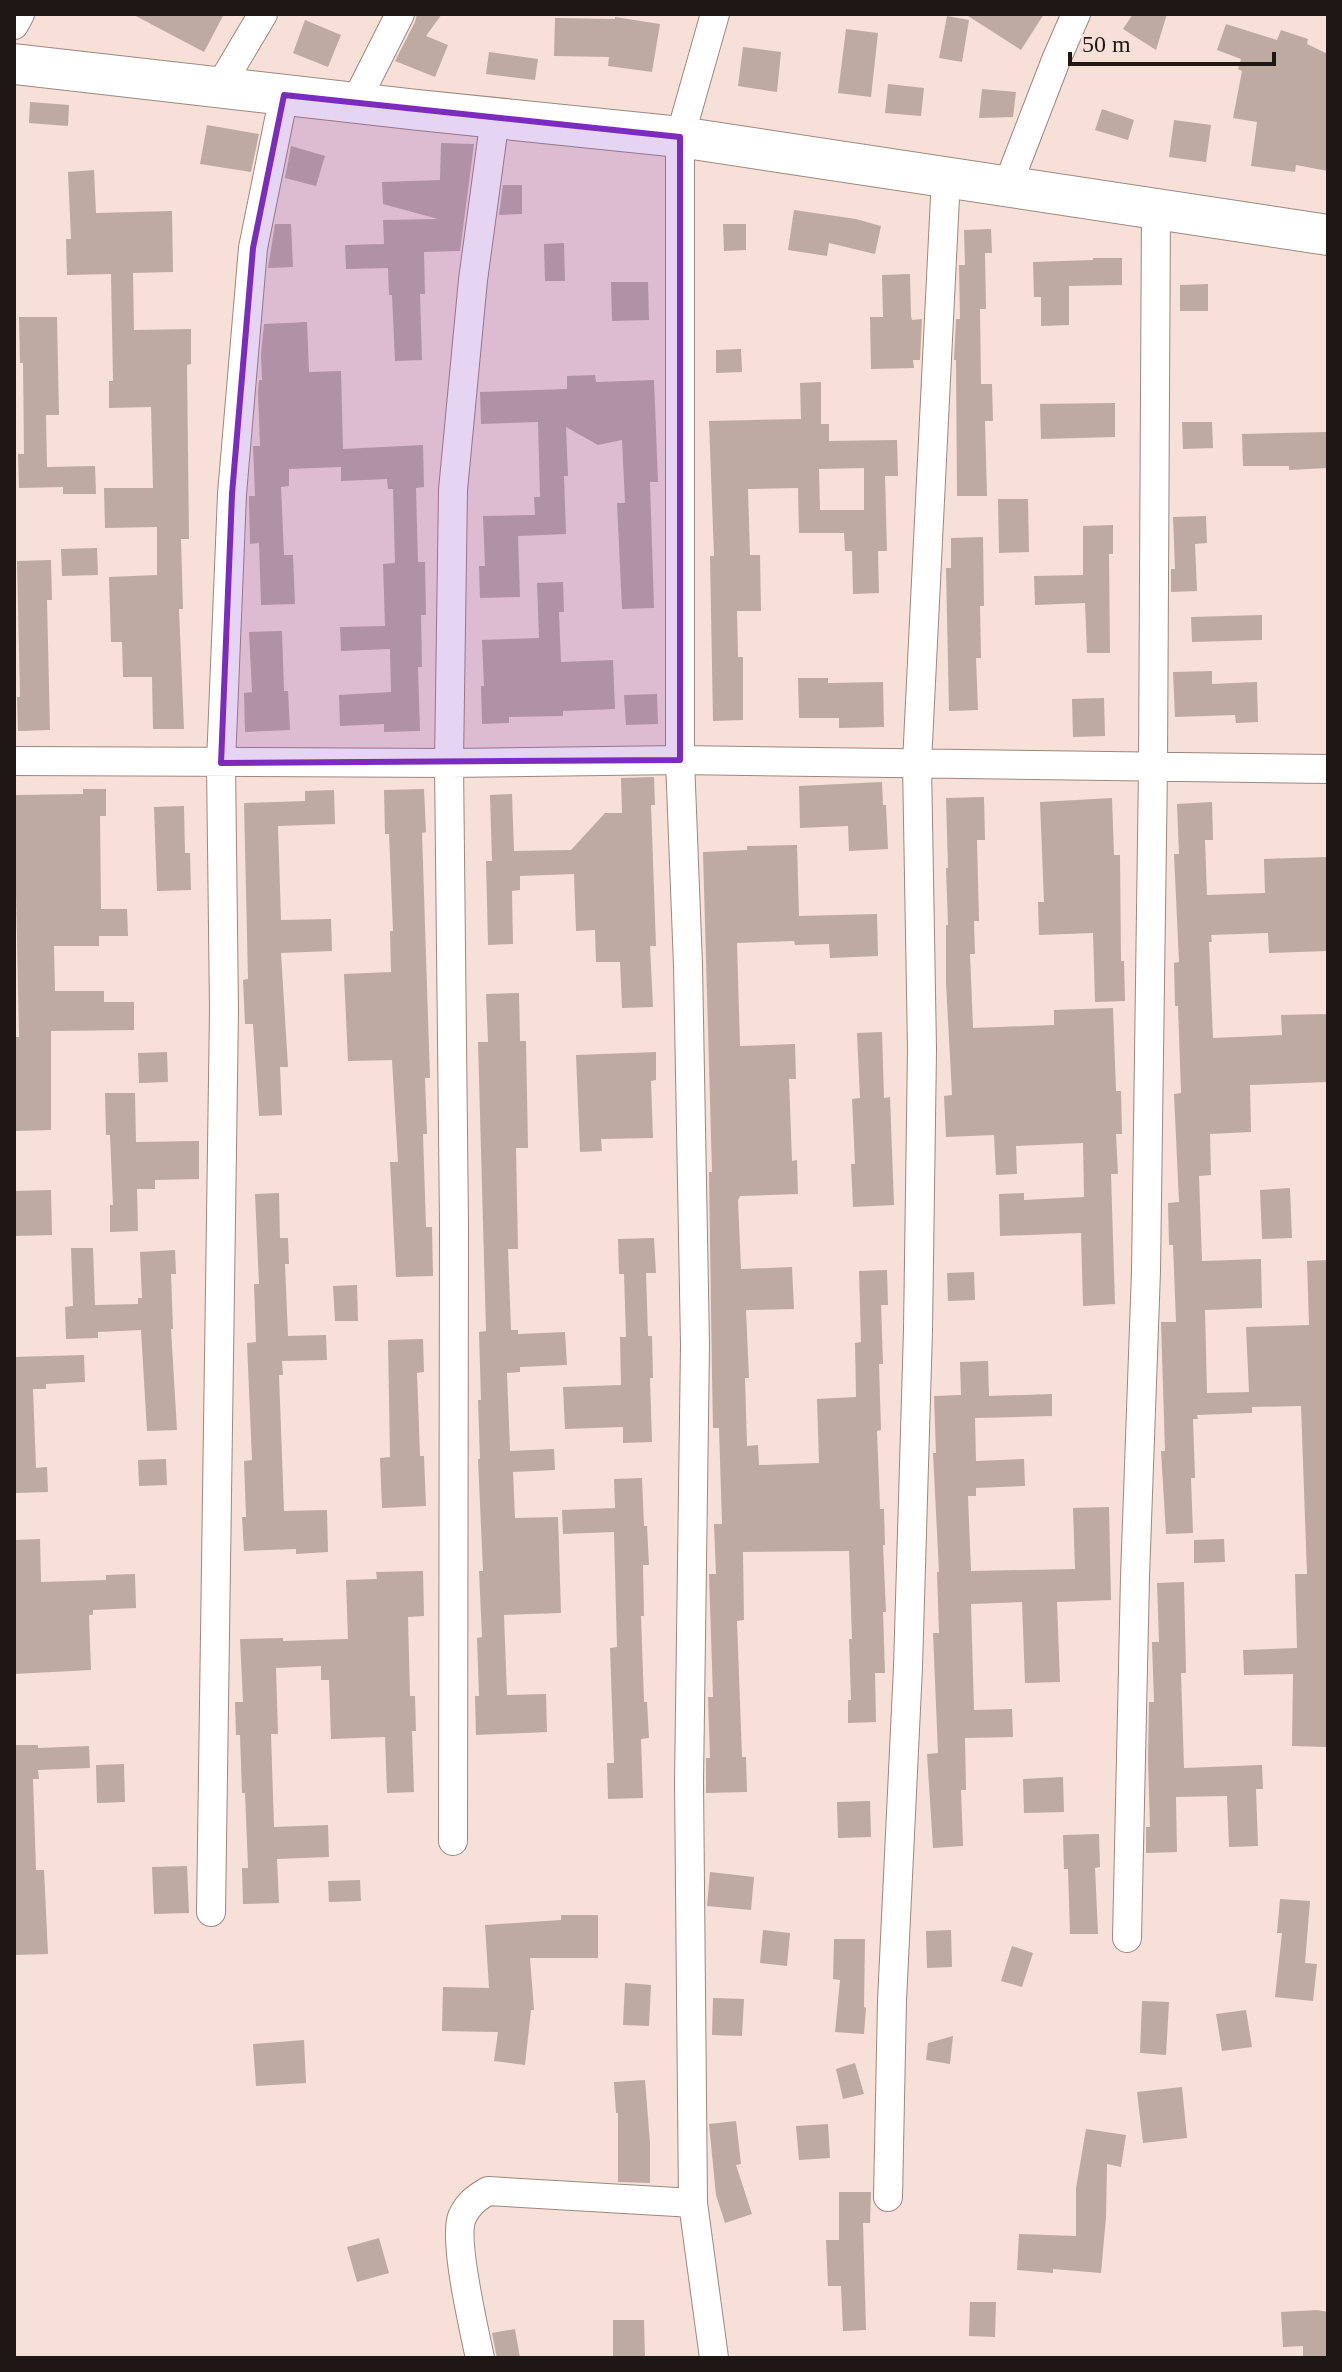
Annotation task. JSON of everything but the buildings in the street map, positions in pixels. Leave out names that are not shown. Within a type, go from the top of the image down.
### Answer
[{"type":"main road","points":[[14,64],[680,137],[1328,235]]},
{"type":"street","points":[[14,25],[20,14]]},
{"type":"street","points":[[219,88],[263,14]]},
{"type":"street","points":[[355,103],[400,14]]},
{"type":"street","points":[[714,2358],[693,2203],[689,1782],[695,1345],[688,965],[680,760],[680,137],[715,14]]},
{"type":"street","points":[[1007,187],[1070,16]]},
{"type":"street","points":[[211,1912],[224,1010],[221,763],[232,494],[253,248],[284,95]]},
{"type":"street","points":[[453,1841],[454,1225],[449,763],[453,490],[473,280],[495,118]]},
{"type":"street","points":[[888,2197],[892,2001],[908,1667],[918,1330],[922,1049],[917,763],[946,177]]},
{"type":"street","points":[[1127,1938],[1146,1271],[1156,209]]},
{"type":"street","points":[[14,761],[449,763],[680,760],[1328,769]]},
{"type":"street","points":[[480,2358],[461,2257],[461,2219],[473,2199],[488,2191],[693,2203]]},
{"type":"highlighted area","points":[[284,95],[680,137],[680,760],[221,763],[232,494],[253,248]]}]
